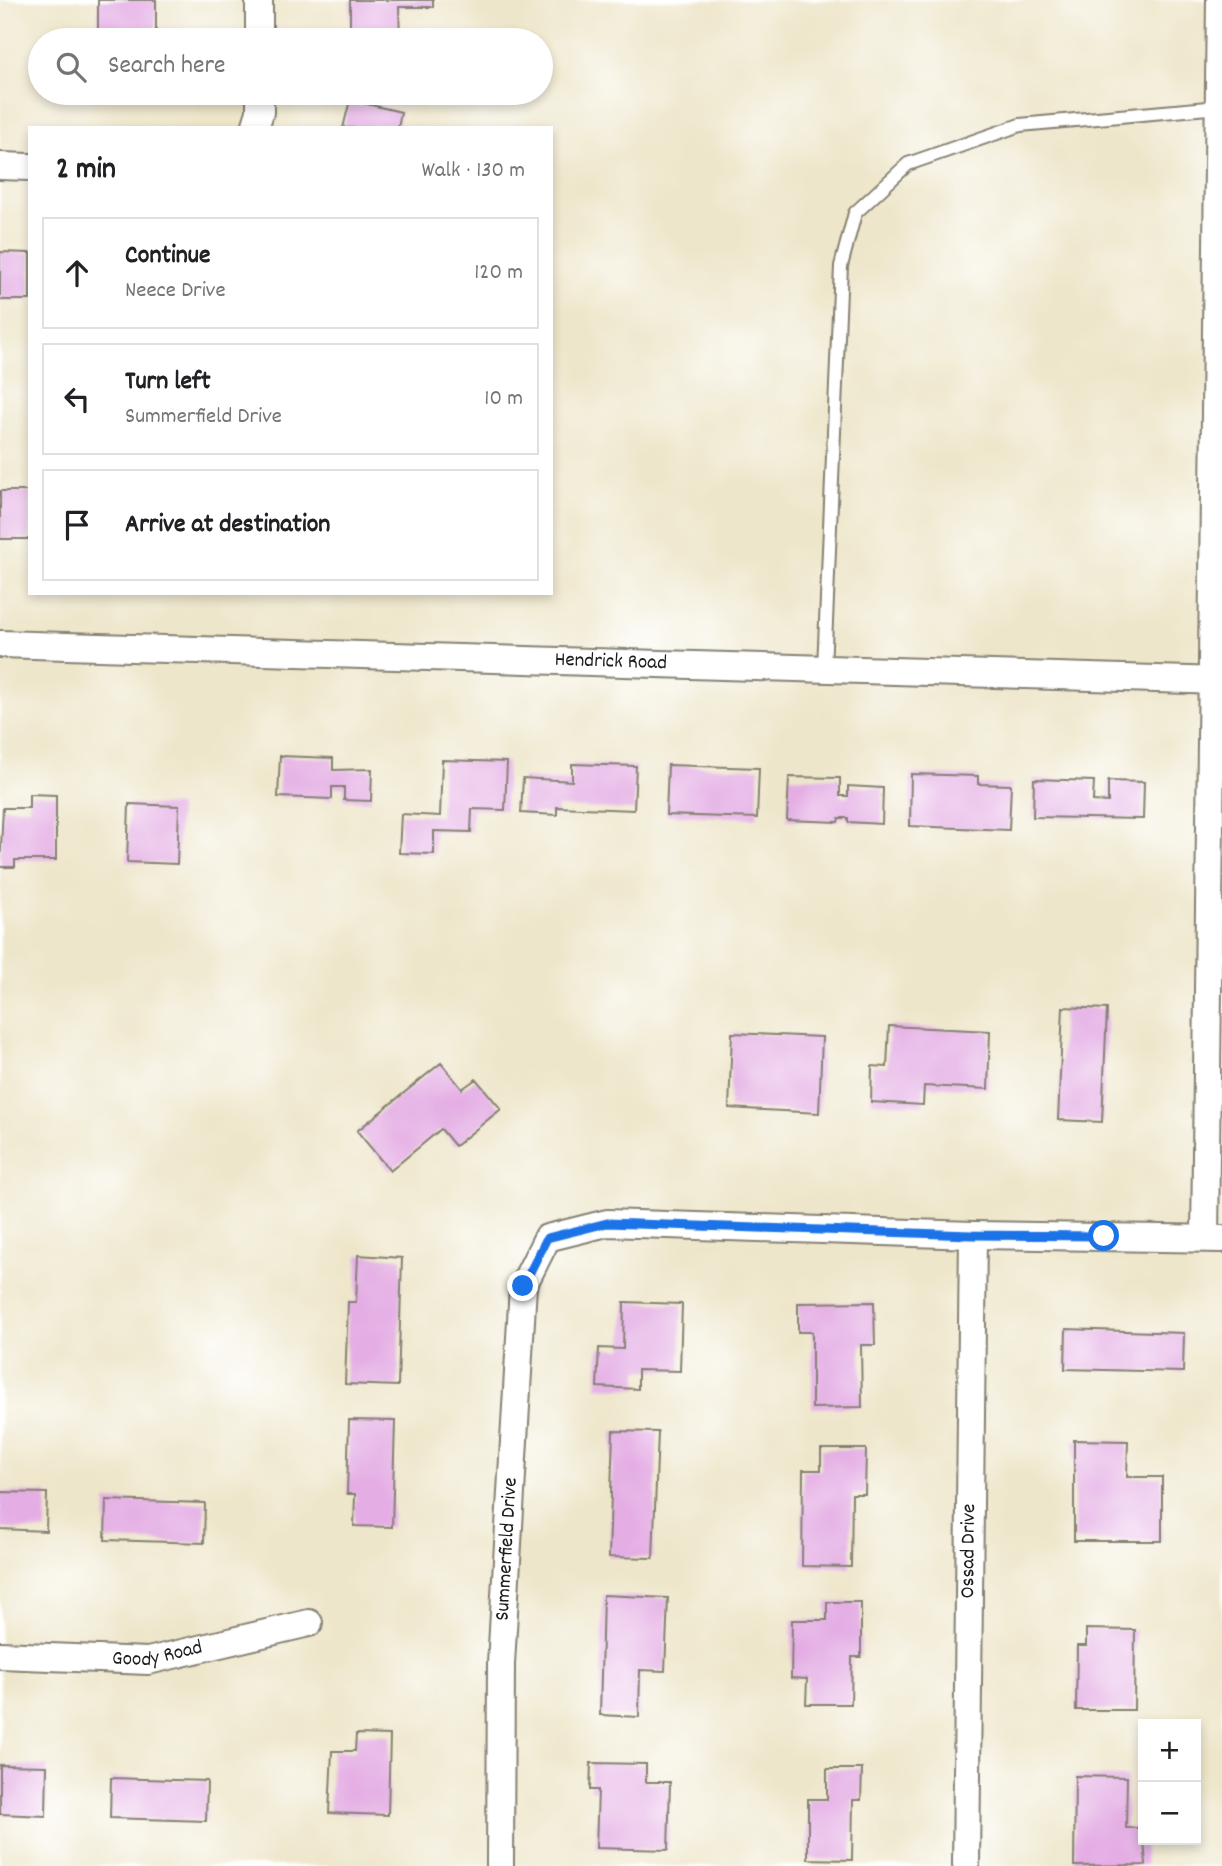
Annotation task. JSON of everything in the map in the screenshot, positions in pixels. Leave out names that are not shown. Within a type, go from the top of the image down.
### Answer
[{"type":"street","points":[[259,0],[259,28]]},
{"type":"street","points":[[972,1235],[1214,1238],[1220,0]]},
{"type":"street","points":[[256,126],[260,105]]},
{"type":"street","points":[[0,166],[28,167]]},
{"type":"street","name":"Hendrick Road","points":[[0,644],[1216,681]]},
{"type":"street","name":"Summerfield Drive","points":[[500,1866],[501,1664],[523,1286],[547,1238],[607,1223],[972,1235]]},
{"type":"street","name":"Ossad Drive","points":[[966,1866],[972,1235]]},
{"type":"street","name":"Goody Road","points":[[0,1655],[149,1661],[309,1622]]},
{"type":"lane","points":[[824,669],[841,266],[855,213],[908,164],[1020,125],[1219,107]]},
{"type":"building","points":[[98,0],[156,0],[156,28],[98,28]]},
{"type":"building","points":[[350,0],[433,0],[433,7],[399,7],[400,28],[350,28]]},
{"type":"building","points":[[349,105],[371,105],[401,112],[398,126],[344,126]]},
{"type":"building","points":[[0,252],[28,253],[28,300],[0,300]]},
{"type":"building","points":[[0,491],[28,491],[28,539],[0,539]]},
{"type":"building","points":[[280,756],[333,758],[333,770],[372,769],[371,801],[344,800],[344,787],[332,787],[332,799],[278,797]]},
{"type":"building","points":[[442,760],[507,762],[505,810],[472,809],[471,832],[434,831],[434,854],[399,853],[401,814],[440,816]]},
{"type":"building","points":[[572,764],[636,766],[634,810],[557,807],[557,815],[521,813],[523,778],[572,781]]},
{"type":"building","points":[[668,765],[759,768],[757,818],[666,815]]},
{"type":"building","points":[[911,774],[978,776],[978,784],[1011,785],[1009,830],[910,826]]},
{"type":"building","points":[[789,777],[840,778],[840,796],[848,796],[848,786],[883,788],[882,824],[848,822],[848,818],[839,818],[838,822],[787,820]]},
{"type":"building","points":[[1034,779],[1094,781],[1093,801],[1108,802],[1108,781],[1144,782],[1143,819],[1033,817]]},
{"type":"building","points":[[29,794],[56,795],[56,860],[15,860],[15,867],[0,867],[3,808],[29,808]]},
{"type":"building","points":[[129,804],[179,806],[177,864],[127,862]]},
{"type":"building","points":[[1063,1007],[1107,1009],[1102,1122],[1058,1120]]},
{"type":"building","points":[[889,1026],[990,1031],[988,1089],[924,1086],[923,1105],[871,1102],[872,1066],[887,1067]]},
{"type":"building","points":[[732,1033],[822,1037],[819,1113],[729,1108]]},
{"type":"building","points":[[441,1063],[462,1089],[476,1079],[501,1109],[455,1146],[441,1129],[390,1171],[357,1131]]},
{"type":"building","points":[[358,1255],[402,1258],[398,1386],[345,1384],[348,1302],[356,1302]]},
{"type":"building","points":[[624,1302],[682,1304],[680,1371],[638,1370],[638,1389],[597,1387],[599,1348],[623,1349]]},
{"type":"building","points":[[874,1302],[875,1345],[861,1345],[862,1407],[812,1408],[812,1332],[798,1332],[798,1303]]},
{"type":"building","points":[[1066,1329],[1184,1333],[1183,1372],[1065,1369]]},
{"type":"building","points":[[349,1420],[395,1421],[392,1527],[354,1526],[355,1494],[347,1494]]},
{"type":"building","points":[[613,1431],[658,1432],[653,1558],[609,1557]]},
{"type":"building","points":[[1074,1440],[1128,1441],[1127,1477],[1162,1477],[1162,1541],[1074,1541]]},
{"type":"building","points":[[821,1449],[866,1449],[865,1494],[852,1494],[851,1567],[802,1566],[803,1470],[821,1470]]},
{"type":"building","points":[[0,1492],[47,1493],[46,1531],[0,1529]]},
{"type":"building","points":[[106,1500],[205,1503],[204,1543],[105,1540]]},
{"type":"building","points":[[603,1595],[668,1598],[665,1671],[640,1670],[639,1717],[600,1715]]},
{"type":"building","points":[[827,1602],[861,1602],[861,1657],[852,1657],[851,1704],[806,1704],[807,1679],[791,1678],[792,1620],[827,1620]]},
{"type":"building","points":[[1086,1629],[1135,1630],[1134,1710],[1076,1710],[1077,1646],[1086,1646]]},
{"type":"building","points":[[356,1734],[390,1735],[388,1815],[329,1813],[332,1751],[355,1751]]},
{"type":"building","points":[[591,1763],[646,1764],[646,1782],[670,1782],[668,1850],[596,1848],[598,1790],[590,1790]]},
{"type":"building","points":[[0,1765],[47,1766],[46,1816],[0,1814]]},
{"type":"building","points":[[827,1769],[862,1769],[861,1800],[853,1800],[852,1860],[808,1859],[808,1799],[827,1799]]},
{"type":"building","points":[[1075,1776],[1127,1777],[1126,1828],[1138,1828],[1138,1845],[1144,1845],[1146,1865],[1074,1866]]},
{"type":"building","points":[[111,1778],[207,1781],[206,1821],[110,1818]]},
{"type":"route","points":[[523,1286],[547,1238],[607,1223],[972,1235],[1104,1236]]}]
